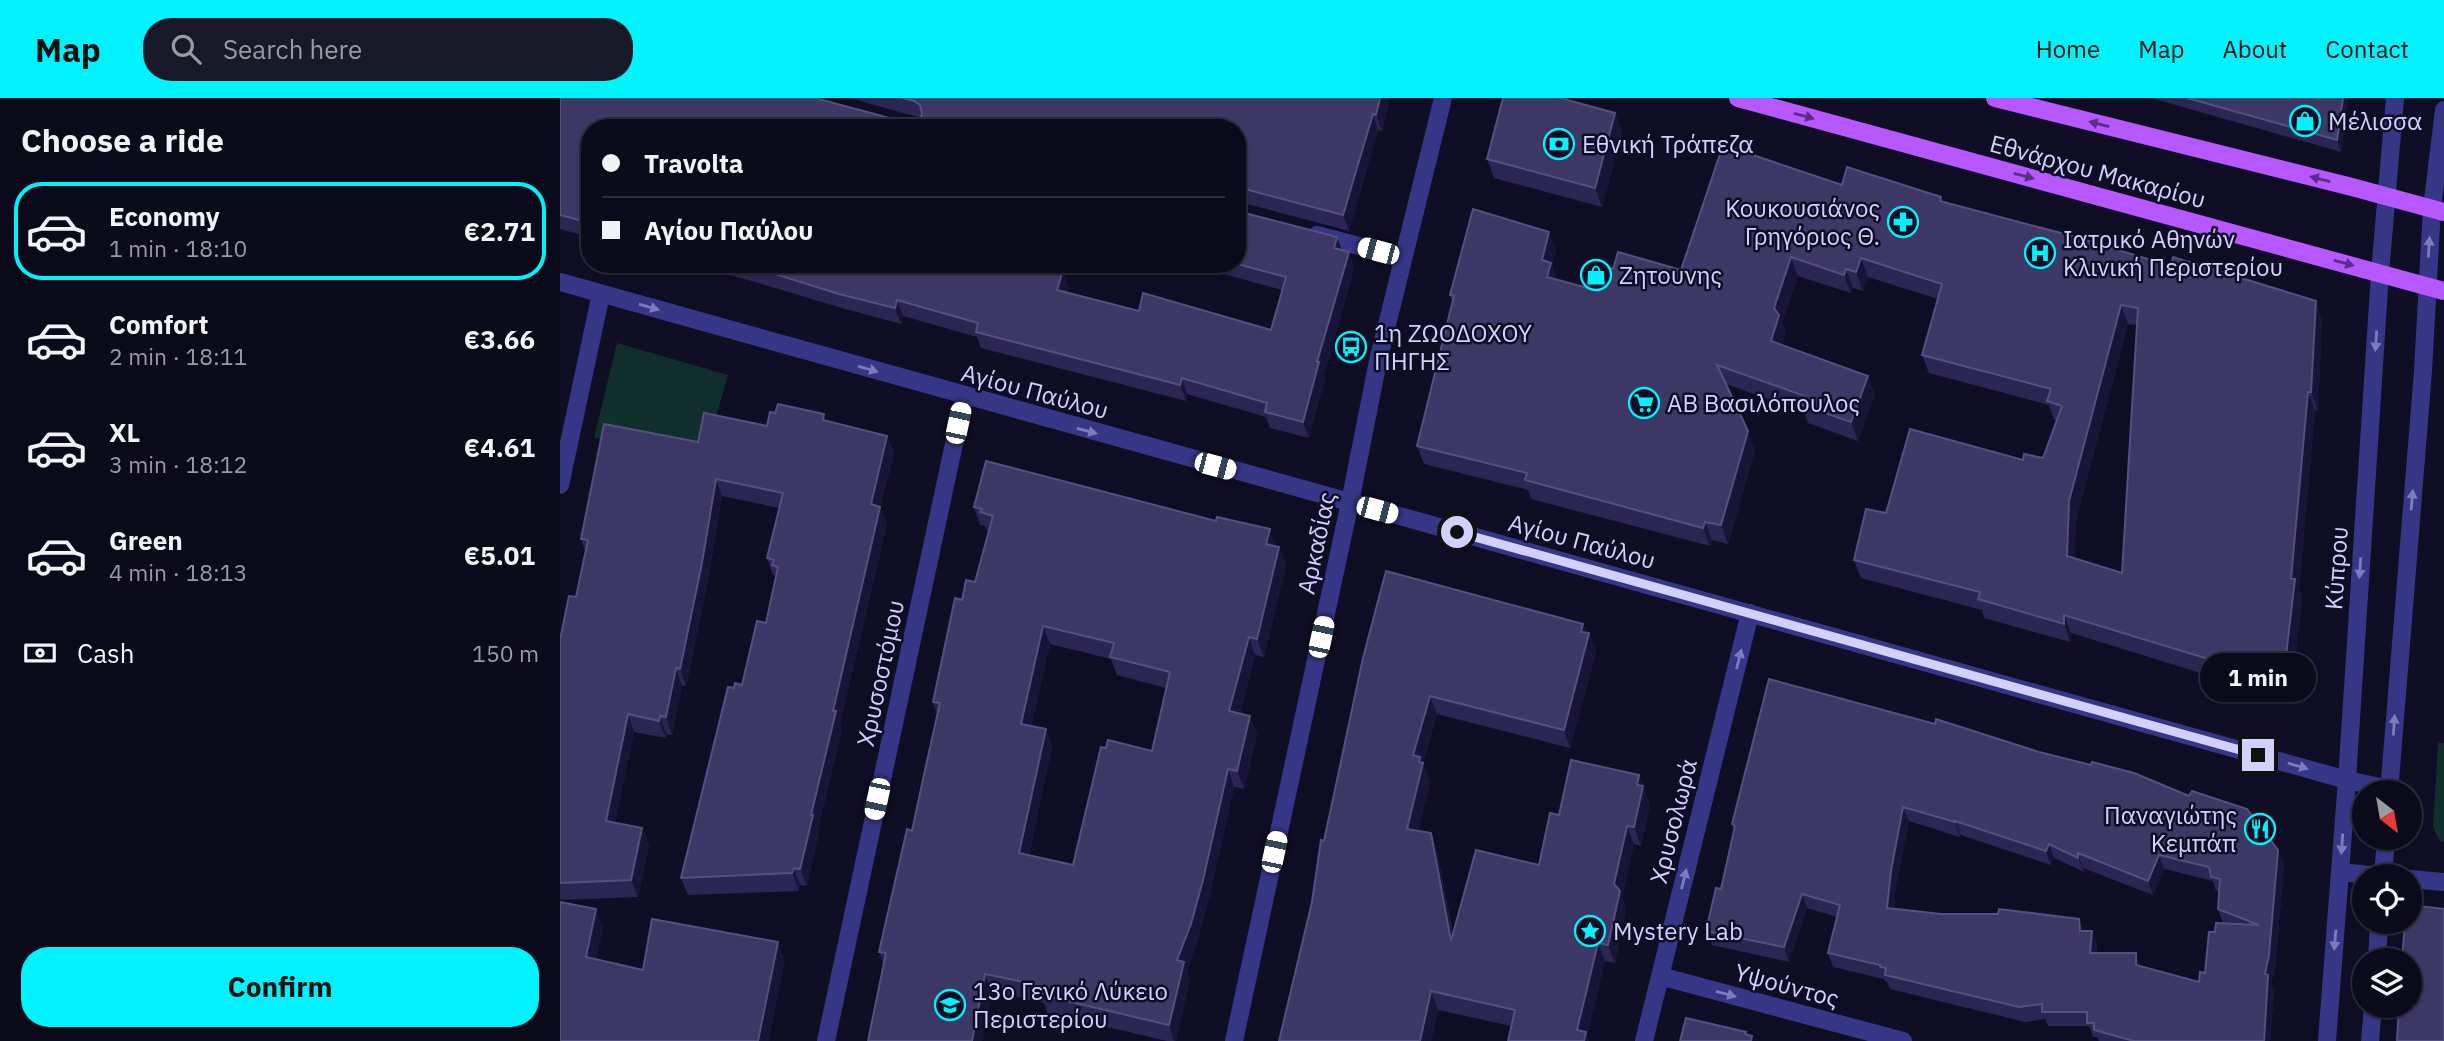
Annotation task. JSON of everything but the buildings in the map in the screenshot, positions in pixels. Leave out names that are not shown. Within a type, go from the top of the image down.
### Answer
[{"type":"main road","name":"Εθνάρχου Μακαρίου","points":[[1738,98],[2435,288]]},
{"type":"main road","name":"Εθνάρχου Μακαρίου","points":[[1995,98],[2017,101],[2438,210]]},
{"type":"street","name":"Αρκαδίας","points":[[1234,1041],[1350,502],[1377,361],[1443,98]]},
{"type":"street","name":"Κύπρου","points":[[2327,1041],[2380,273],[2395,98]]},
{"type":"street","points":[[2390,780],[2423,371],[2435,288],[2444,110]]},
{"type":"street","points":[[1300,230],[1401,257]]},
{"type":"street","name":"Αγίου Παύλου","points":[[560,282],[964,397],[2352,781]]},
{"type":"street","points":[[560,485],[601,293]]},
{"type":"street","name":"Χρυσοστόμου","points":[[826,1041],[964,397]]},
{"type":"street","name":"Χρυσολωρά","points":[[1644,1041],[1750,613]]},
{"type":"street","points":[[2340,872],[2352,873]]},
{"type":"street","points":[[2422,880],[2444,883]]},
{"type":"street","name":"Υψούντος","points":[[1660,976],[1903,1041]]},
{"type":"street","points":[[2370,1041],[2372,1018]]},
{"type":"green space","points":[[617,343],[728,375],[704,459],[594,438]]},
{"type":"green space","points":[[2438,743],[2444,743],[2444,842],[2440,841],[2433,827]]},
{"type":"place","name":"Μέλισσα","points":[[2305,121]]},
{"type":"place","name":"Εθνική Τράπεζα","points":[[1559,144]]},
{"type":"place","name":"Κουκουσιάνος Γρηγόριος Θ.","points":[[1903,222]]},
{"type":"place","name":"Ιατρικό Αθηνών Κλινική Περιστερίου","points":[[2040,253]]},
{"type":"place","name":"Ζητουνης","points":[[1596,275]]},
{"type":"place","name":"1η ΖΩΟΔΟΧΟΥ ΠΗΓΗΣ","points":[[1351,347]]},
{"type":"place","name":"ΑΒ Βασιλόπουλος","points":[[1644,403]]},
{"type":"place","name":"Παναγιώτης Κεμπάπ","points":[[2260,829]]},
{"type":"place","name":"Mystery Lab","points":[[1590,931]]},
{"type":"place","name":"13ο Γενικό Λύκειο Περιστερίου","points":[[950,1005]]},
{"type":"route","points":[[1457,532],[2258,755]]}]
